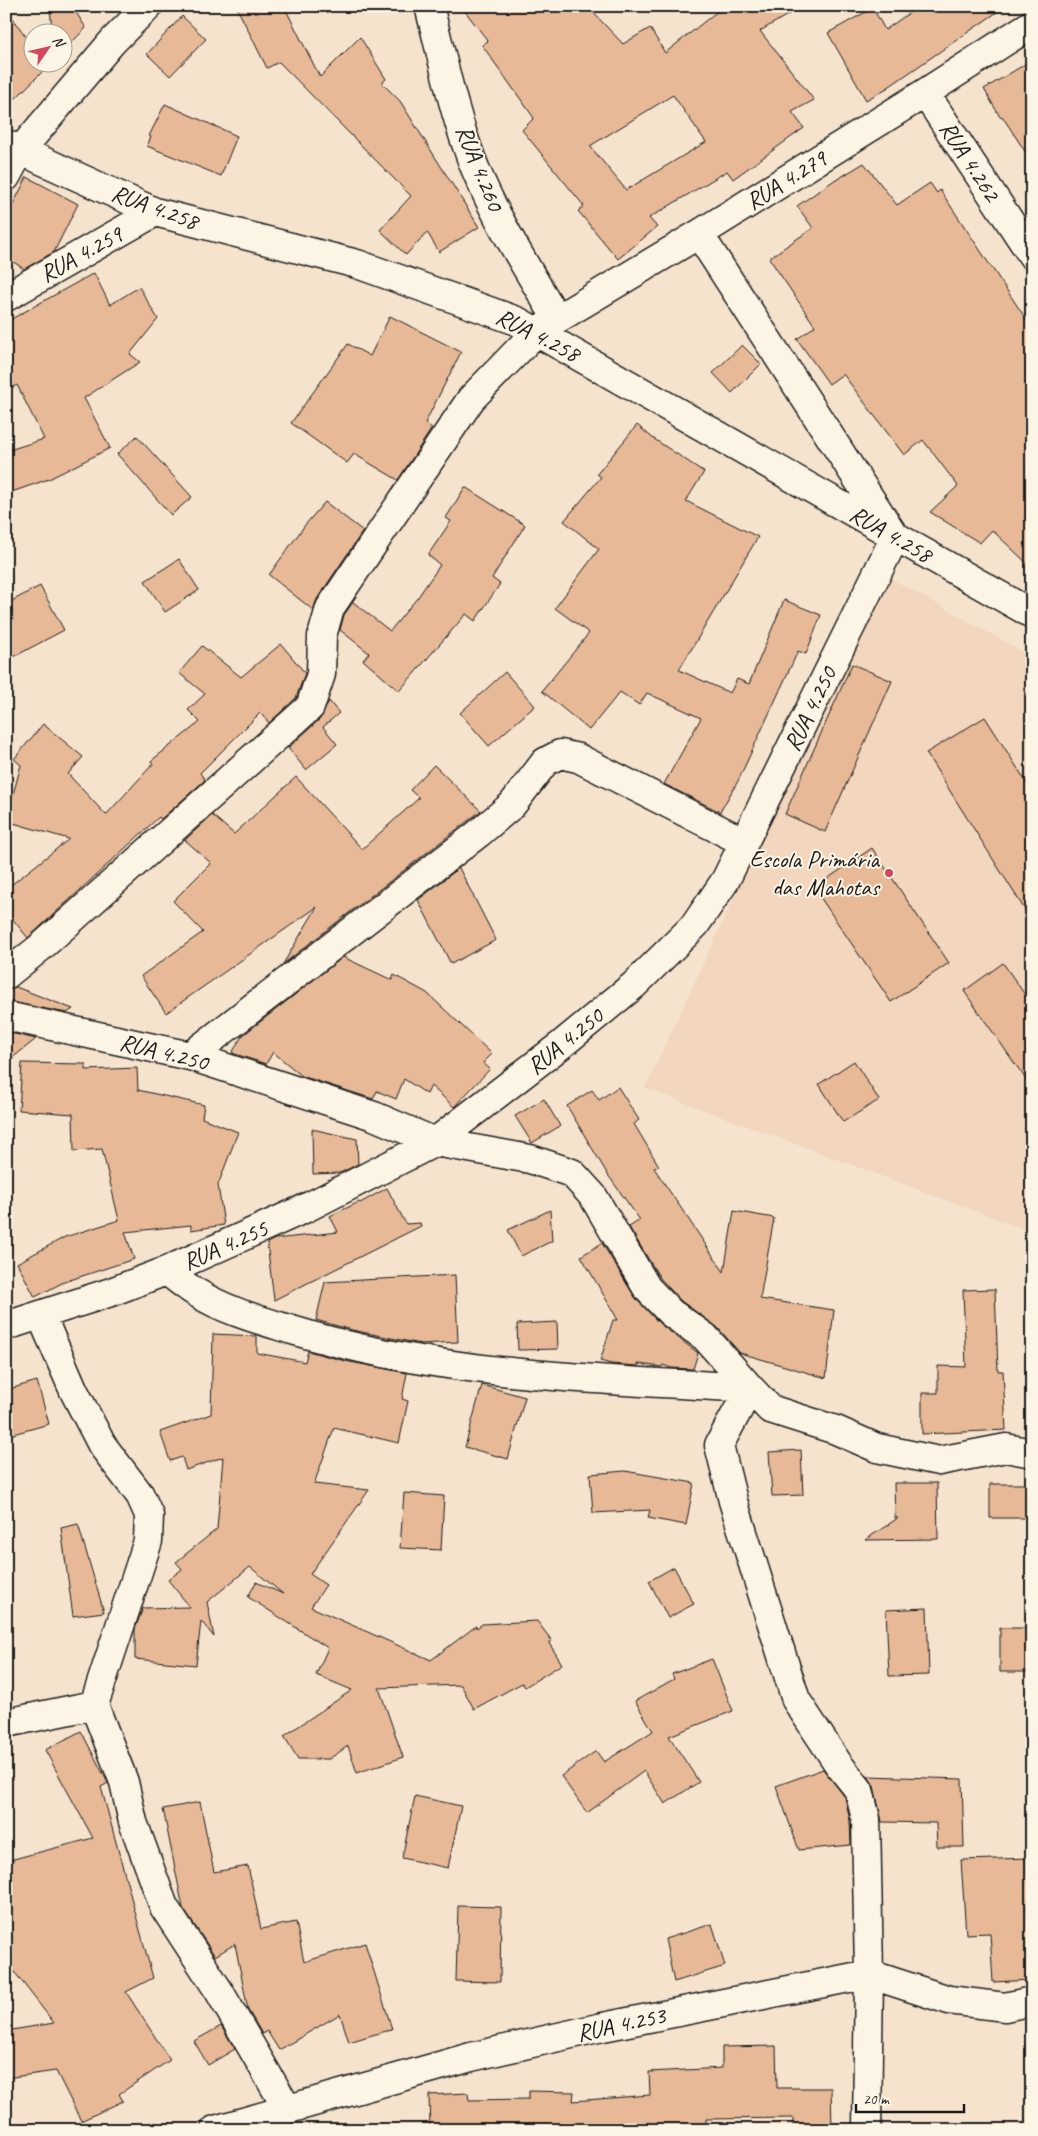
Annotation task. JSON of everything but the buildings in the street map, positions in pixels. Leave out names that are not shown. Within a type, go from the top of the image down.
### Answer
[{"type":"street","points":[[6,176],[13,147],[148,6]]},
{"type":"street","name":"RUA 4.260","points":[[429,6],[458,114],[475,168],[511,241],[547,325]]},
{"type":"street","name":"RUA 4.279","points":[[6,975],[42,946],[310,707],[321,674],[322,636],[330,608],[471,399],[547,325],[699,234],[1032,24]]},
{"type":"street","name":"RUA 4.262","points":[[925,93],[1032,255]]},
{"type":"street","name":"RUA 4.258","points":[[13,147],[155,212],[357,264],[517,321],[547,325],[895,537],[1032,614]]},
{"type":"street","name":"RUA 4.259","points":[[6,297],[155,212]]},
{"type":"street","points":[[699,234],[895,537]]},
{"type":"street","name":"RUA 4.250","points":[[6,1016],[190,1056],[374,1116],[435,1142],[561,1045],[634,985],[695,925],[725,882],[895,537]]},
{"type":"street","points":[[190,1056],[480,833],[512,805],[545,762],[560,754],[578,758],[744,842]]},
{"type":"street","points":[[435,1142],[530,1159],[572,1173],[593,1196],[647,1288],[671,1313],[705,1337],[770,1409],[836,1430],[877,1448],[939,1462],[1006,1448],[1032,1453]]},
{"type":"street","name":"RUA 4.255","points":[[6,1326],[166,1271],[306,1208],[435,1142]]},
{"type":"street","points":[[166,1271],[198,1294],[242,1315],[327,1341],[416,1360],[570,1377],[750,1388]]},
{"type":"street","points":[[41,1315],[74,1391],[102,1445],[140,1495],[150,1515],[148,1541],[94,1704],[124,1782],[133,1822],[164,1907],[220,1991],[288,2110]]},
{"type":"street","points":[[750,1388],[719,1445],[733,1501],[796,1700],[839,1765],[859,1790],[866,1819],[869,1974],[867,2130]]},
{"type":"street","points":[[6,1724],[94,1704]]},
{"type":"street","name":"RUA 4.253","points":[[214,2130],[471,2057],[598,2028],[869,1974],[948,2000],[1005,2007],[1032,2001]]},
{"type":"shaded area","name":"Escola Primária das Mahotas","points":[[885,575],[1032,657],[1032,1232],[645,1088]]},
{"type":"place","name":"Escola Primária das Mahotas","points":[[889,873]]}]
